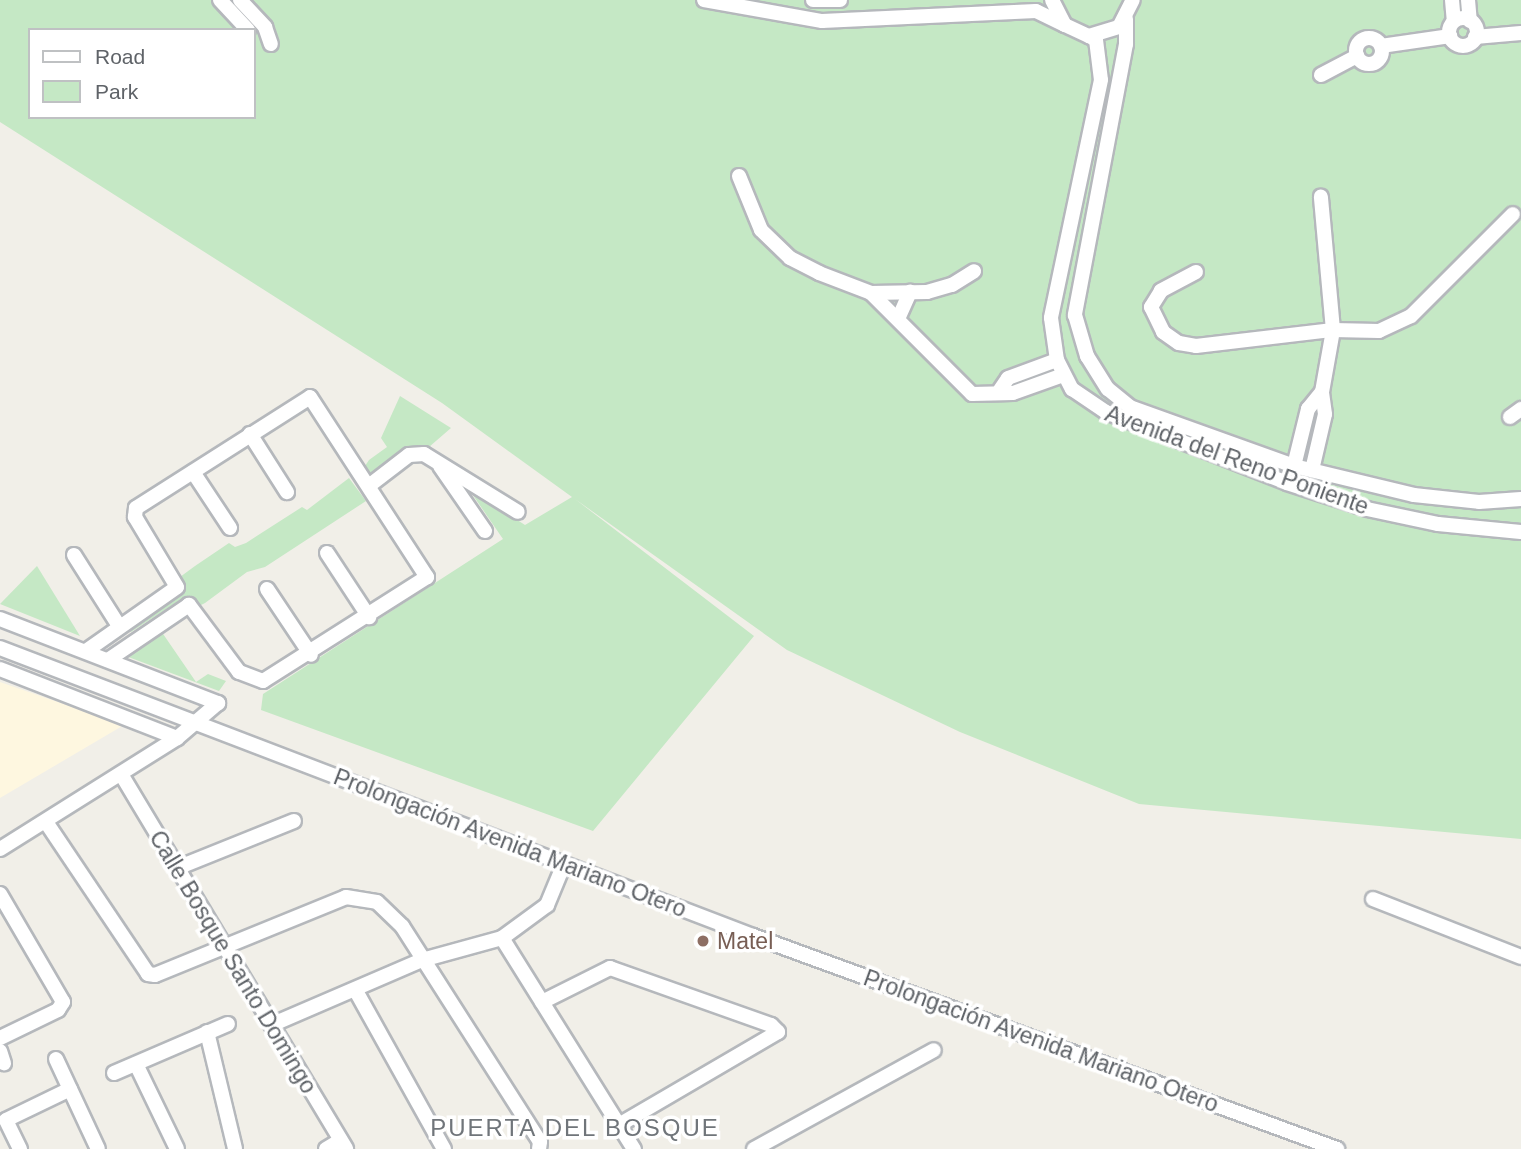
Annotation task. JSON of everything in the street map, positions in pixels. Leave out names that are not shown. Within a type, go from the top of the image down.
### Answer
[{"type":"street","points":[[220,0],[246,28]]},
{"type":"street","points":[[240,0],[265,27],[271,44],[256,37]]},
{"type":"street","points":[[704,0],[822,21],[1036,11],[1089,36],[1110,32],[1126,19],[1133,2],[1148,0]]},
{"type":"street","points":[[813,0],[840,0]]},
{"type":"street","points":[[1052,0],[1065,25]]},
{"type":"street","points":[[1450,36],[1454,21],[1452,0]]},
{"type":"street","points":[[1468,0],[1475,37]]},
{"type":"street","name":"Avenida del Reno Poniente","points":[[1126,19],[1126,44],[1075,315],[1078,335],[1096,373],[1130,407],[1294,466],[1414,495],[1479,502],[1521,499]]},
{"type":"street","points":[[1454,21],[1470,21]]},
{"type":"street","points":[[1450,36],[1460,46],[1475,37],[1521,33]]},
{"type":"street","name":"Avenida del Reno Poniente","points":[[1089,36],[1096,40],[1101,80],[1051,318],[1057,360],[1063,375],[1087,403],[1287,484],[1405,518],[1521,532]]},
{"type":"street","points":[[1321,75],[1357,56],[1362,40],[1373,38],[1381,46],[1450,36]]},
{"type":"street","points":[[739,176],[754,217],[778,249],[805,267],[870,293],[969,392],[983,396],[1000,390],[1009,379],[1057,360]]},
{"type":"street","points":[[1312,470],[1325,414],[1322,392],[1334,330],[1321,197]]},
{"type":"street","points":[[1196,272],[1161,291],[1151,307],[1163,332],[1179,343],[1196,346],[1334,330],[1379,331],[1398,325],[1513,214]]},
{"type":"street","points":[[870,293],[940,290],[974,271]]},
{"type":"street","points":[[898,319],[910,292]]},
{"type":"street","points":[[1000,390],[1013,393],[1063,375]]},
{"type":"street","points":[[1294,466],[1308,409],[1322,392]]},
{"type":"street","points":[[86,651],[177,587],[133,512],[310,397],[370,485],[427,577],[311,655],[263,681],[251,680],[239,672],[189,605],[108,660]]},
{"type":"street","points":[[250,434],[287,492]]},
{"type":"street","points":[[370,485],[409,455],[424,454],[518,512]]},
{"type":"street","points":[[436,459],[485,531]]},
{"type":"street","points":[[193,472],[230,528]]},
{"type":"street","points":[[327,553],[369,617]]},
{"type":"street","points":[[74,555],[119,626]]},
{"type":"street","points":[[267,589],[311,655]]},
{"type":"street","points":[[0,619],[215,699],[218,706],[177,738],[0,849]]},
{"type":"street","name":"Prolongación Avenida Mariano Otero","points":[[0,648],[564,864],[1337,1149]]},
{"type":"street","points":[[0,669],[177,738]]},
{"type":"street","name":"Calle Bosque Santo Domingo","points":[[121,774],[344,1145]]},
{"type":"street","points":[[177,868],[294,821]]},
{"type":"street","points":[[46,822],[148,974],[155,975],[346,897],[363,898],[388,909],[540,1142],[539,1149]]},
{"type":"street","points":[[271,1025],[356,991],[422,960],[502,937],[547,905],[564,864]]},
{"type":"street","points":[[0,894],[62,1002],[58,1010],[0,1038]]},
{"type":"street","points":[[1373,899],[1521,957]]},
{"type":"street","points":[[502,937],[634,1149]]},
{"type":"street","points":[[542,1002],[610,968],[771,1026],[778,1032],[619,1125]]},
{"type":"street","points":[[356,991],[444,1149]]},
{"type":"street","points":[[114,1073],[228,1024]]},
{"type":"street","points":[[207,1032],[235,1149]]},
{"type":"street","points":[[754,1149],[934,1051]]},
{"type":"street","points":[[56,1059],[99,1149]]},
{"type":"street","points":[[136,1064],[177,1149]]},
{"type":"street","points":[[20,1149],[3,1123],[70,1089]]},
{"type":"street","points":[[326,1149],[344,1145]]},
{"type":"shaded area","points":[[0,682],[124,725],[0,798]]},
{"type":"green space","points":[[0,0],[1521,0],[1521,839],[1139,804],[960,732],[787,650],[575,499],[754,636],[593,831],[261,710],[263,694],[503,539],[468,488],[525,525],[572,497],[442,403],[0,122]]},
{"type":"green space","points":[[400,396],[451,428],[429,447],[366,480],[361,472],[369,460],[387,447],[381,438]]},
{"type":"green space","points":[[349,478],[366,501],[265,567],[247,572],[205,603],[199,606],[194,597],[186,596],[131,632],[128,629],[182,593],[180,577],[195,566],[229,543],[235,547],[246,543],[302,507],[307,510]]},
{"type":"green space","points":[[37,566],[80,636],[0,604]]},
{"type":"green space","points":[[159,628],[196,682],[208,674],[226,681],[219,691],[123,655],[148,638],[135,654]]},
{"type":"place","name":"Matel","points":[[703,941]]},
{"type":"district","name":"PUERTA DEL BOSQUE","points":[[575,1128]]}]
